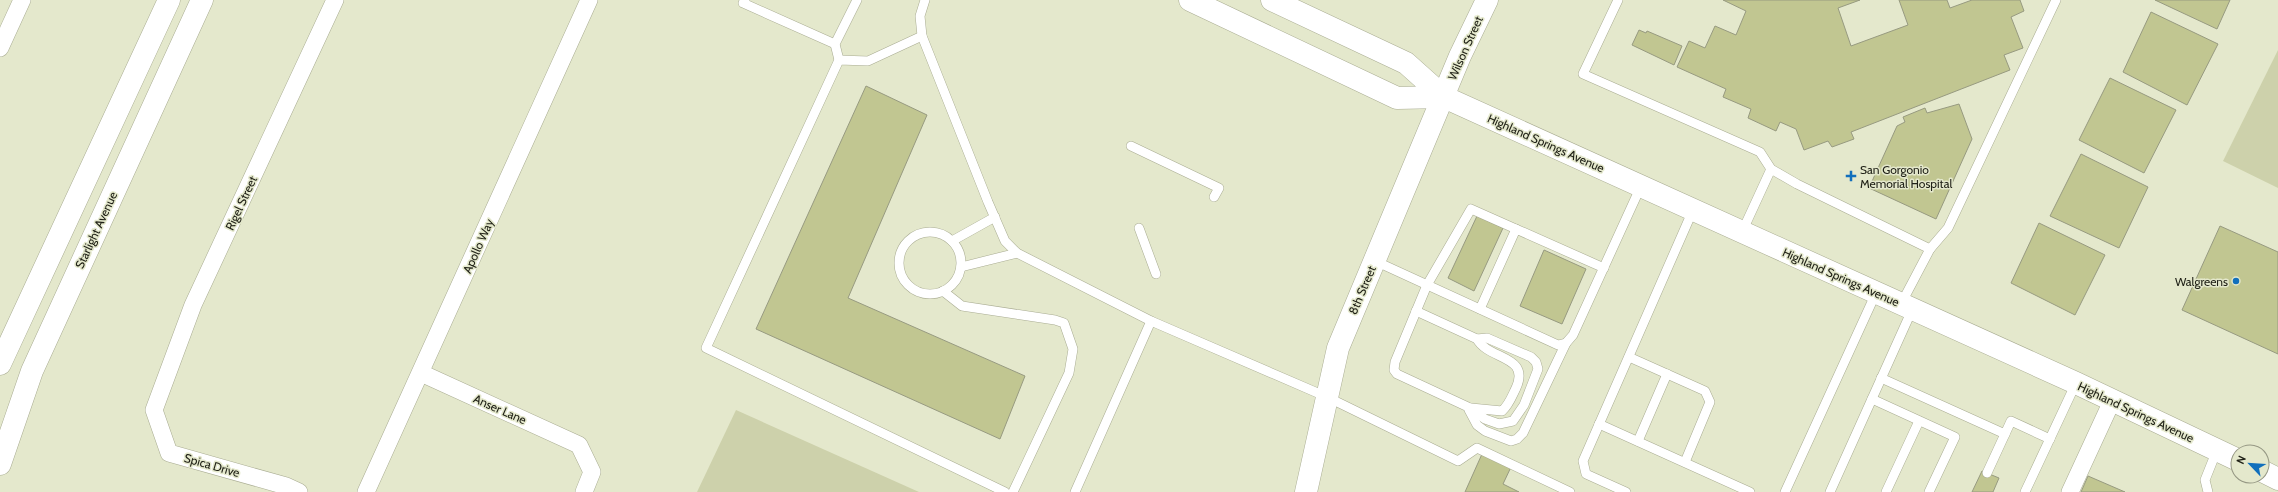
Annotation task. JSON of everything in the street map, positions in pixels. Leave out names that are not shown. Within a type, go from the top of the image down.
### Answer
[{"type":"street","points":[[0,48],[22,0]]},
{"type":"street","points":[[0,364],[169,0]]},
{"type":"street","name":"Starlight Avenue","points":[[0,464],[32,371],[202,0]]},
{"type":"street","name":"Rigel Street","points":[[154,410],[193,305],[335,0]]},
{"type":"street","name":"Apollo Way","points":[[366,492],[589,0]]},
{"type":"street","name":"Highland Springs Avenue","points":[[1190,0],[1397,98],[1444,97]]},
{"type":"street","name":"Highland Springs Avenue","points":[[1272,0],[1406,63],[1444,97],[2076,383],[2230,456]]},
{"type":"street","name":"Wilson Street","points":[[1444,97],[1460,56],[1488,0]]},
{"type":"street","name":"8th Street","points":[[1306,492],[1338,348],[1444,97]]},
{"type":"street","name":"Anser Lane","points":[[420,373],[580,445],[592,472],[584,492]]},
{"type":"street","points":[[2070,492],[2112,401]]},
{"type":"street","name":"Spica Drive","points":[[154,410],[169,453],[286,486],[299,492]]},
{"type":"lane","points":[[745,0],[743,3],[834,44]]},
{"type":"lane","points":[[857,0],[834,44],[839,60],[706,348],[1005,492]]},
{"type":"lane","points":[[925,0],[920,16],[922,36],[1005,241],[1017,253],[1151,321],[1327,396],[1458,461],[1477,448],[1570,492]]},
{"type":"lane","points":[[1618,0],[1583,74],[1760,152],[1771,169],[1811,192],[1930,249]]},
{"type":"lane","points":[[1830,492],[1881,378],[1906,307],[1930,249],[1948,228],[2056,0]]},
{"type":"lane","points":[[839,60],[868,61],[922,36]]},
{"type":"lane","points":[[1131,146],[1219,188],[1214,197]]},
{"type":"lane","points":[[1742,232],[1771,169]]},
{"type":"lane","points":[[1468,407],[1478,425],[1485,431],[1510,441],[1517,439],[1524,433],[1566,343],[1573,335],[1641,186]]},
{"type":"lane","points":[[1416,311],[1477,339],[1487,338],[1531,357],[1536,362],[1538,369],[1524,406],[1514,421],[1499,424],[1485,419],[1468,407],[1397,374],[1394,370],[1395,362],[1416,311],[1427,285],[1471,209],[1604,268]]},
{"type":"lane","points":[[1626,492],[1586,474],[1583,461],[1693,210]]},
{"type":"lane","points":[[952,241],[995,217]]},
{"type":"lane","points":[[1139,228],[1156,274]]},
{"type":"lane","points":[[1480,309],[1516,229]]},
{"type":"lane","points":[[933,232],[943,235],[952,241],[959,253],[961,267],[958,277],[943,291],[933,294],[923,293],[906,282],[901,273],[901,253],[910,240],[923,233],[933,232]]},
{"type":"lane","points":[[961,267],[1017,253]]},
{"type":"lane","points":[[1374,261],[1558,345],[1566,343]]},
{"type":"lane","points":[[943,291],[962,306],[1055,320],[1064,324],[1073,349],[1069,373],[1013,492]]},
{"type":"lane","points":[[1785,492],[1876,293]]},
{"type":"lane","points":[[1075,492],[1151,321]]},
{"type":"lane","points":[[1468,407],[1502,411],[1512,398],[1520,376],[1514,363],[1480,345],[1477,339]]},
{"type":"lane","points":[[1629,357],[1705,391],[1710,402],[1685,462]]},
{"type":"lane","points":[[1638,441],[1667,374]]},
{"type":"lane","points":[[1881,378],[2005,434]]},
{"type":"lane","points":[[2025,492],[2076,383]]},
{"type":"lane","points":[[1872,399],[1954,437],[1929,492]]},
{"type":"lane","points":[[1886,492],[1919,421]]},
{"type":"lane","points":[[1987,473],[2011,421],[2050,439]]},
{"type":"lane","points":[[1599,424],[1750,492]]},
{"type":"lane","points":[[2208,492],[2205,480],[2217,450]]},
{"type":"green space","points":[[2278,50],[2278,188],[2223,161]]},
{"type":"green space","points":[[736,410],[919,492],[697,492]]},
{"type":"building","points":[[1723,0],[1860,0],[1838,8],[1851,46],[1908,25],[1899,0],[1947,0],[1950,8],[1972,0],[2020,0],[2024,11],[2011,17],[2023,48],[2004,55],[2010,70],[1851,132],[1854,139],[1832,147],[1828,141],[1804,150],[1796,129],[1780,122],[1776,131],[1748,118],[1751,109],[1723,97],[1726,89],[1677,67],[1689,41],[1705,48],[1715,26],[1736,35],[1746,11]]},
{"type":"building","points":[[2155,0],[2230,0],[2217,29]]},
{"type":"building","points":[[2151,12],[2218,44],[2187,105],[2123,72]]},
{"type":"building","points":[[1639,30],[1646,33],[1647,31],[1682,46],[1674,65],[1632,45]]},
{"type":"building","points":[[2110,78],[2176,110],[2144,173],[2079,140]]},
{"type":"building","points":[[866,86],[927,115],[848,298],[1025,376],[1000,439],[756,329]]},
{"type":"building","points":[[1959,104],[1972,139],[1936,219],[1869,188],[1897,126],[1905,122],[1903,117],[1925,108],[1927,113]]},
{"type":"building","points":[[2081,154],[2148,187],[2119,248],[2050,216]]},
{"type":"building","points":[[1477,216],[1503,228],[1474,291],[1448,278]]},
{"type":"building","points":[[2039,223],[2105,255],[2075,315],[2011,283]]},
{"type":"building","name":"Walgreens","points":[[2220,226],[2278,252],[2278,354],[2182,310]]},
{"type":"building","points":[[1544,250],[1586,269],[1562,324],[1520,306]]},
{"type":"building","points":[[1482,454],[1511,467],[1503,484],[1519,492],[1465,492]]},
{"type":"building","points":[[1982,471],[1999,478],[1993,492],[1972,492]]},
{"type":"building","points":[[2088,476],[2125,492],[2081,492]]},
{"type":"place","name":"San Gorgonio Memorial Hospital","points":[[1851,176]]},
{"type":"place","name":"Walgreens","points":[[2236,281]]}]
